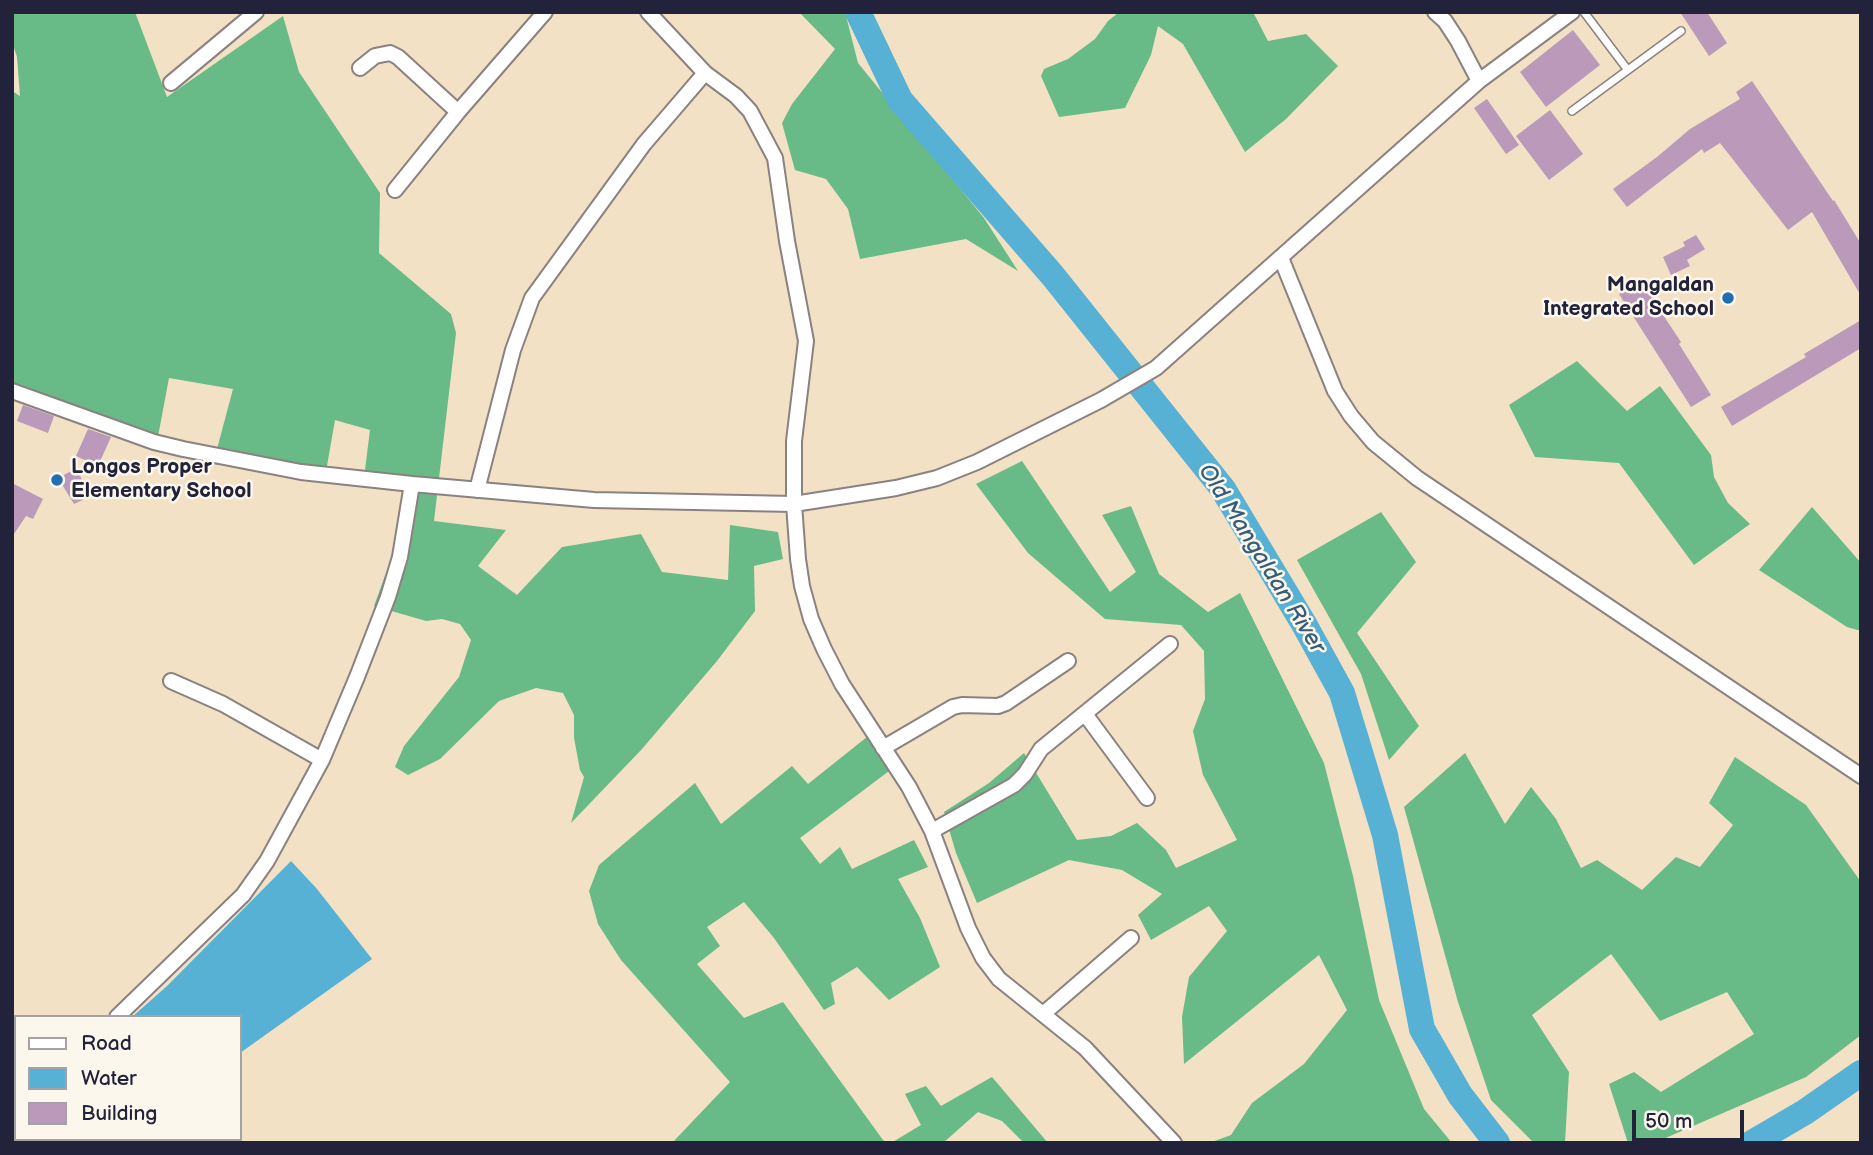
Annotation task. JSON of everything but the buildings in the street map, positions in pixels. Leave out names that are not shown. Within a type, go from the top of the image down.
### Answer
[{"type":"street","points":[[171,83],[256,12]]},
{"type":"street","points":[[395,190],[545,12]]},
{"type":"street","points":[[648,12],[705,73],[736,96],[750,111],[775,158],[806,341],[796,419],[794,504],[802,586],[811,619],[842,684],[909,787],[932,831],[968,928],[983,958],[999,979],[1085,1048],[1174,1143]]},
{"type":"street","points":[[1435,12],[1445,21],[1458,41],[1479,82]]},
{"type":"street","points":[[12,391],[154,442],[301,472],[594,500],[794,504],[896,488],[937,478],[977,463],[1101,400],[1156,368],[1479,82],[1572,12]]},
{"type":"street","points":[[360,68],[376,56],[390,53],[458,112]]},
{"type":"street","points":[[477,490],[513,350],[531,298],[644,144],[705,73]]},
{"type":"street","points":[[1281,258],[1335,391],[1351,416],[1373,442],[1417,478],[1861,776]]},
{"type":"street","points":[[119,1015],[243,895],[267,861],[322,760],[388,597],[400,557],[412,484]]},
{"type":"street","points":[[932,831],[1014,785],[1025,774],[1041,749],[1170,644]]},
{"type":"street","points":[[883,748],[953,707],[998,706],[1006,703],[1068,661]]},
{"type":"street","points":[[171,681],[223,704],[322,760]]},
{"type":"street","points":[[1085,714],[1147,798]]},
{"type":"street","points":[[1043,1014],[1131,938]]},
{"type":"lane","points":[[1584,12],[1628,69]]},
{"type":"lane","points":[[1572,111],[1681,32]]},
{"type":"green space","points":[[12,12],[135,12],[167,97],[283,16],[299,72],[380,193],[379,253],[451,314],[456,333],[434,521],[506,530],[478,566],[517,595],[562,547],[641,534],[662,572],[728,580],[730,525],[778,532],[783,559],[754,566],[755,611],[717,661],[642,749],[571,823],[584,777],[580,770],[574,738],[574,715],[563,693],[536,688],[499,701],[440,759],[408,775],[395,767],[404,746],[459,677],[471,640],[460,624],[442,619],[426,621],[374,606],[390,562],[406,490],[363,486],[370,430],[335,420],[324,483],[268,470],[213,464],[233,389],[169,378],[156,447],[12,397],[12,91],[20,96],[17,57],[12,42]]},
{"type":"green space","points":[[799,12],[845,12],[858,63],[984,218],[1018,271],[966,239],[860,259],[848,209],[826,179],[795,170],[782,123],[792,104],[835,49]]},
{"type":"green space","points":[[1119,12],[1253,12],[1268,41],[1306,34],[1338,66],[1286,119],[1245,152],[1183,44],[1158,26],[1151,55],[1125,108],[1059,117],[1041,76],[1044,69],[1068,59],[1095,39],[1108,21]]},
{"type":"green space","points":[[1577,361],[1627,411],[1660,386],[1711,455],[1714,477],[1728,503],[1750,524],[1694,565],[1619,463],[1535,457],[1509,405]]},
{"type":"green space","points":[[1022,461],[1110,592],[1136,572],[1102,515],[1131,506],[1159,574],[1208,612],[1240,593],[1324,763],[1353,876],[1379,1000],[1424,1109],[1452,1143],[1209,1143],[1231,1135],[1252,1103],[1304,1064],[1347,1010],[1319,955],[1184,1064],[1182,1017],[1189,977],[1227,931],[1209,906],[1151,940],[1138,915],[1162,894],[1122,870],[1069,860],[977,903],[956,853],[944,812],[989,783],[1024,753],[1077,840],[1111,836],[1137,823],[1166,850],[1176,868],[1237,840],[1203,775],[1193,731],[1205,699],[1204,651],[1181,625],[1105,619],[1028,553],[976,484]]},
{"type":"green space","points":[[1812,507],[1861,563],[1861,631],[1847,627],[1759,570]]},
{"type":"green space","points":[[1381,512],[1416,562],[1357,633],[1419,726],[1389,760],[1361,674],[1297,560]]},
{"type":"green space","points":[[877,729],[901,762],[800,838],[820,864],[840,847],[852,869],[914,840],[928,867],[898,879],[920,918],[940,967],[889,1000],[857,967],[831,983],[835,1004],[824,1010],[774,938],[744,902],[707,927],[720,946],[697,964],[744,1018],[783,1002],[883,1140],[889,1143],[672,1143],[730,1082],[621,960],[598,924],[589,891],[599,865],[695,783],[721,824],[792,766],[808,784]]},
{"type":"green space","points":[[1465,753],[1505,824],[1531,787],[1556,819],[1581,868],[1597,860],[1642,890],[1676,857],[1700,867],[1733,825],[1709,803],[1735,757],[1806,805],[1861,882],[1861,1035],[1806,1077],[1654,1143],[1628,1143],[1609,1084],[1634,1072],[1661,1092],[1754,1034],[1727,992],[1660,1021],[1611,954],[1532,1015],[1569,1072],[1565,1143],[1533,1142],[1491,1100],[1458,1002],[1404,807]]},
{"type":"green space","points":[[992,1077],[1048,1143],[1024,1143],[1002,1121],[978,1112],[943,1143],[891,1143],[921,1125],[905,1094],[926,1086],[941,1106]]},
{"type":"water","points":[[291,861],[317,889],[372,959],[242,1052],[242,1015],[134,1015],[167,986]]},
{"type":"water","points":[[14,1118],[14,1141],[116,1141],[12,1143]]},
{"type":"waterway","name":"Old Mangaldan River","points":[[858,12],[900,100],[1053,276],[1223,489],[1304,624],[1342,693],[1385,835],[1422,1029],[1460,1095],[1497,1143]]},
{"type":"waterway","name":"Old Mangaldan River","points":[[1752,1143],[1805,1112],[1861,1073]]},
{"type":"place","name":"Mangaldan Integrated School","points":[[1728,298]]},
{"type":"place","name":"Longos Proper Elementary School","points":[[57,480]]}]
